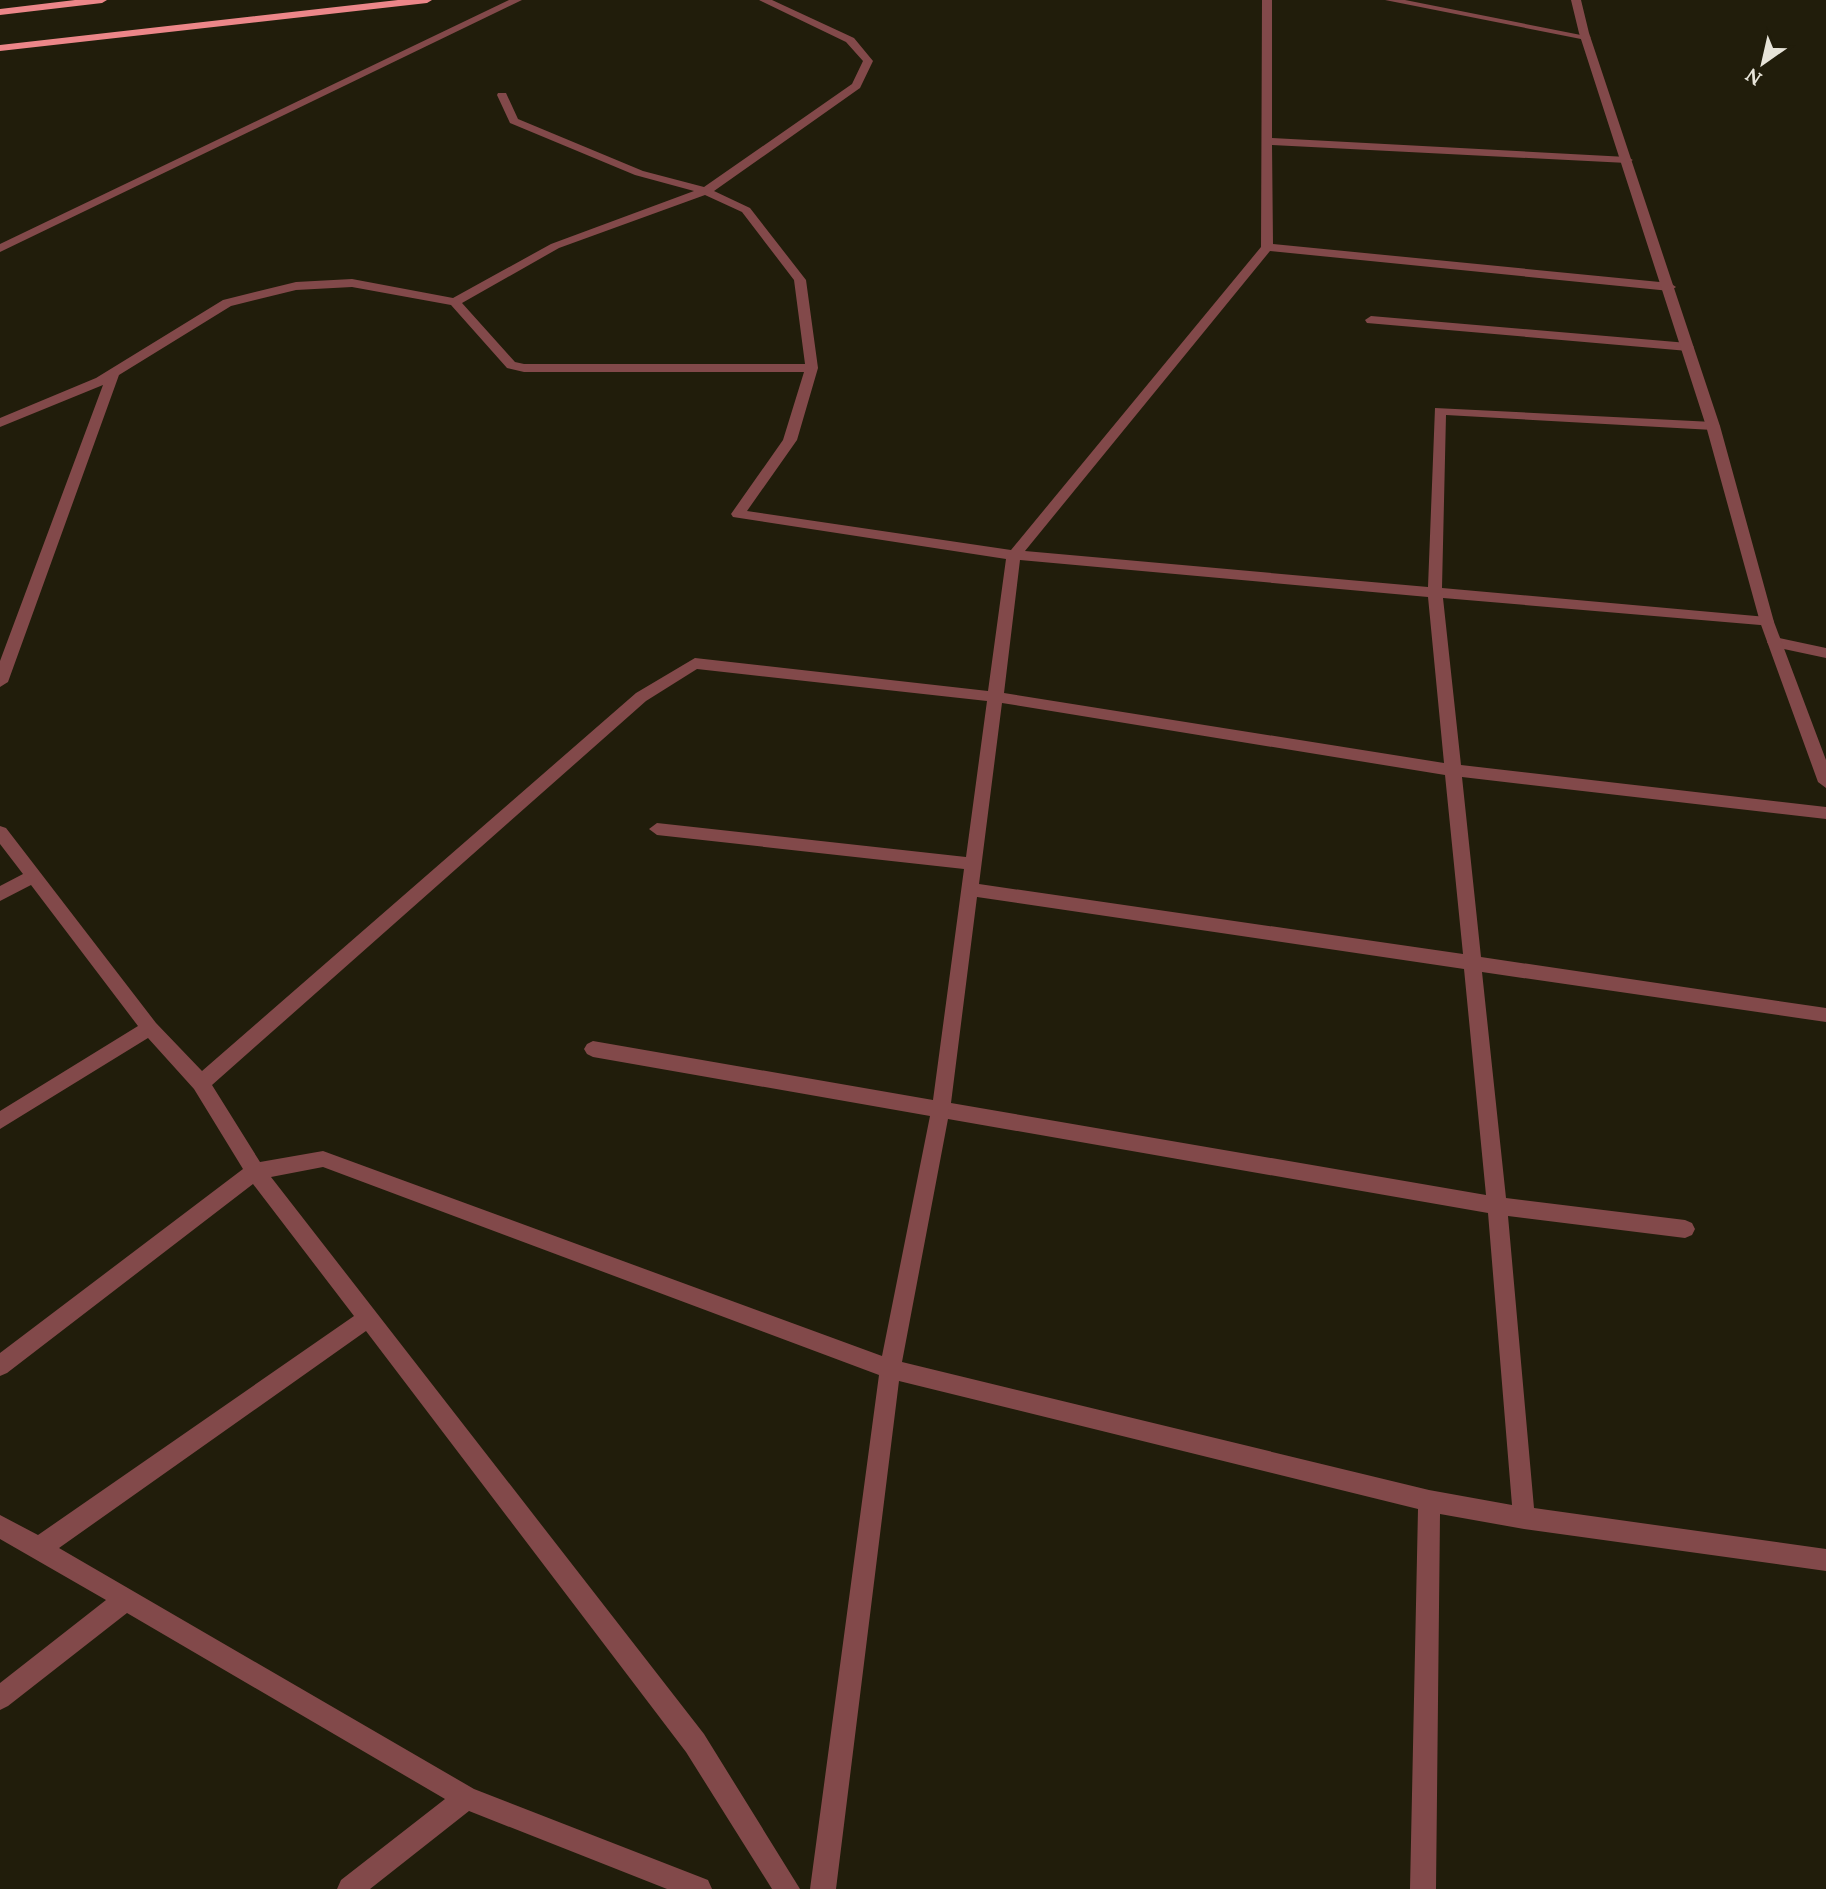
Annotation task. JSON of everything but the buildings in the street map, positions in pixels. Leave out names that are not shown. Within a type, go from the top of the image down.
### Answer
[{"type":"highway","points":[[0,12],[102,0]]},
{"type":"highway","points":[[0,48],[426,0]]},
{"type":"street","points":[[0,248],[517,0]]},
{"type":"street","points":[[455,302],[555,246],[706,191],[856,86],[867,61],[850,40],[764,0]]},
{"type":"street","points":[[822,1889],[890,1370],[941,1108],[1014,555],[1267,247],[1267,0]]},
{"type":"street","points":[[1390,0],[1586,37]]},
{"type":"street","points":[[1576,0],[1713,426],[1767,622],[1826,782]]},
{"type":"street","points":[[502,95],[514,121],[639,173],[706,191],[746,210],[800,280],[812,368],[789,440],[738,514],[1014,555],[1767,622]]},
{"type":"street","points":[[1267,141],[1627,160]]},
{"type":"street","points":[[1267,247],[1670,288]]},
{"type":"street","points":[[0,423],[100,381],[226,303],[296,286],[352,283],[455,302],[511,365],[524,368],[812,368]]},
{"type":"street","points":[[1371,320],[1688,347]]},
{"type":"street","points":[[0,682],[114,372]]},
{"type":"street","points":[[1524,1518],[1497,1206],[1435,591],[1440,411],[1713,426]]},
{"type":"street","points":[[1775,642],[1826,653]]},
{"type":"street","points":[[201,1083],[640,697],[695,663],[997,697],[1453,770],[1826,813]]},
{"type":"street","points":[[657,829],[974,864]]},
{"type":"street","points":[[0,832],[150,1028],[201,1083],[255,1171],[695,1744],[787,1889]]},
{"type":"street","points":[[0,894],[33,876]]},
{"type":"street","points":[[970,889],[1826,1015]]},
{"type":"street","points":[[0,1121],[150,1028]]},
{"type":"street","points":[[593,1049],[1497,1206],[1685,1229]]},
{"type":"street","points":[[0,1366],[255,1171],[323,1159],[890,1370],[1429,1501],[1524,1518],[1826,1560]]},
{"type":"street","points":[[39,1548],[369,1317]]},
{"type":"street","points":[[1423,1889],[1429,1501]]},
{"type":"street","points":[[0,1526],[466,1798],[699,1889]]},
{"type":"street","points":[[0,1698],[126,1599]]},
{"type":"street","points":[[350,1889],[466,1798]]}]
